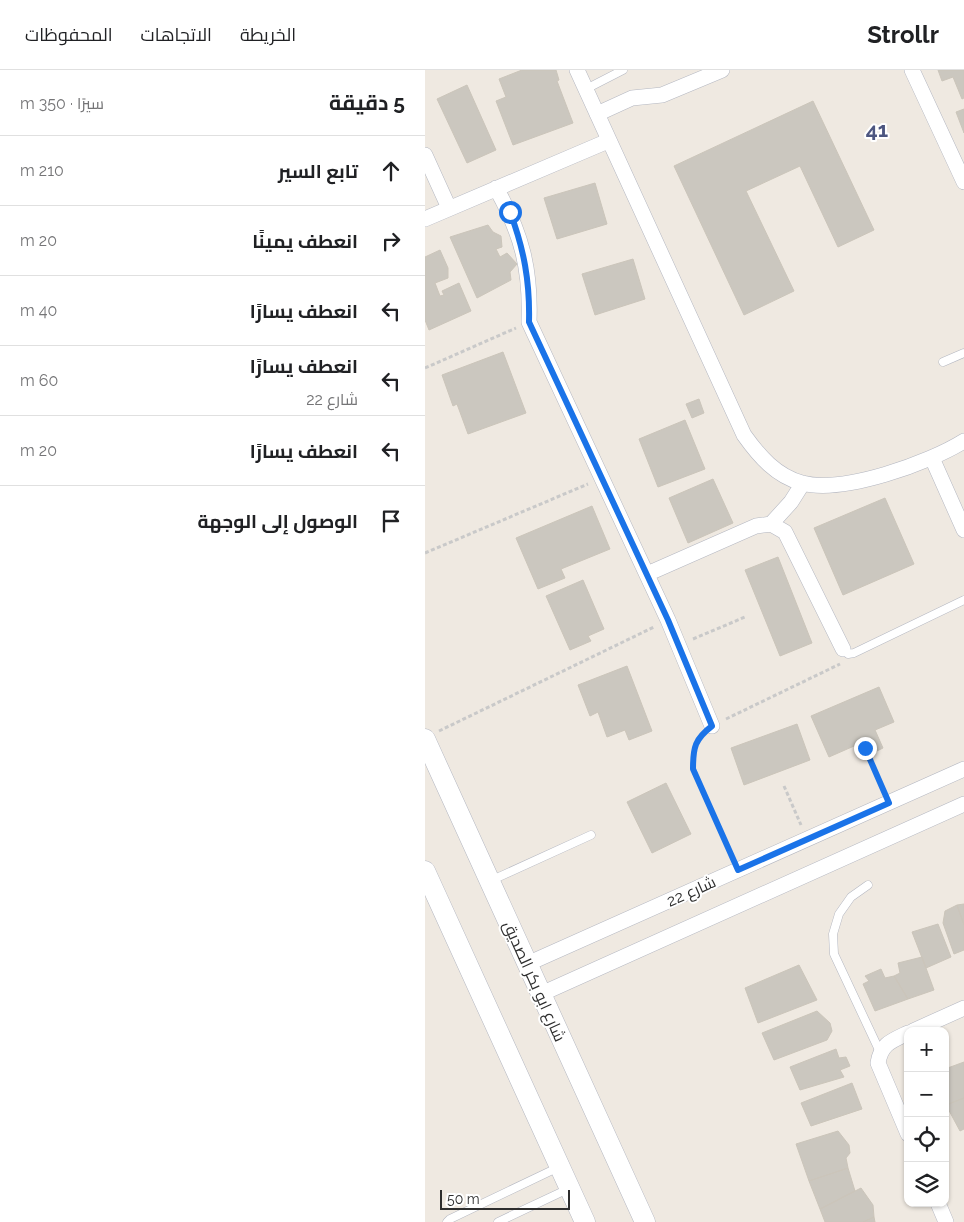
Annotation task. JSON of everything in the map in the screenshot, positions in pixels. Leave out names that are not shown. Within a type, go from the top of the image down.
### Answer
[{"type":"main road","name":"شارع ابو بكر الصديق","points":[[429,737],[490,882],[645,1222]]},
{"type":"main road","points":[[425,871],[585,1222]]},
{"type":"street","points":[[577,70],[744,435],[759,456],[779,473],[803,483],[835,485],[867,479],[933,458],[964,441]]},
{"type":"street","points":[[597,114],[632,98],[662,95],[722,70]]},
{"type":"street","points":[[913,70],[964,182]]},
{"type":"street","points":[[425,218],[608,140]]},
{"type":"street","points":[[425,155],[449,208]]},
{"type":"street","points":[[496,188],[510,212],[520,238],[527,266],[530,294],[529,322],[668,620],[712,726]]},
{"type":"street","points":[[933,458],[964,530]]},
{"type":"street","points":[[771,524],[791,502],[803,483]]},
{"type":"street","points":[[647,574],[756,526],[771,524],[785,532],[845,652]]},
{"type":"street","name":"شارع 22","points":[[527,964],[964,769]]},
{"type":"street","name":"شارع 22","points":[[541,994],[964,804]]},
{"type":"street","points":[[922,1027],[964,1008]]},
{"type":"street","points":[[904,1035],[886,1043],[880,1052],[878,1063],[904,1125]]},
{"type":"street","points":[[940,1207],[946,1222]]},
{"type":"lane","points":[[585,89],[623,70]]},
{"type":"lane","points":[[943,362],[964,353]]},
{"type":"lane","points":[[845,652],[854,653],[964,600]]},
{"type":"lane","points":[[490,882],[591,835]]},
{"type":"lane","points":[[868,885],[851,897],[839,914],[833,934],[834,954],[880,1052]]},
{"type":"lane","points":[[447,1222],[561,1166]]},
{"type":"lane","points":[[497,1222],[569,1188]]},
{"type":"path","points":[[425,368],[529,322]]},
{"type":"path","points":[[425,553],[602,478]]},
{"type":"path","points":[[679,646],[745,617]]},
{"type":"path","points":[[429,737],[668,620]]},
{"type":"path","points":[[738,870],[693,769],[693,752],[700,736],[712,726],[841,663],[845,652]]},
{"type":"path","points":[[865,748],[889,803]]},
{"type":"path","points":[[784,786],[807,839]]},
{"type":"building","points":[[522,70],[556,70],[559,80],[557,81],[573,123],[513,145],[496,101],[506,97],[499,79]]},
{"type":"building","points":[[938,70],[964,70],[964,98],[962,99],[953,77],[942,81]]},
{"type":"building","points":[[467,85],[496,150],[467,163],[437,99]]},
{"type":"building","points":[[813,101],[874,230],[838,247],[800,166],[746,191],[794,291],[744,315],[674,166]]},
{"type":"building","points":[[964,109],[964,133],[956,112]]},
{"type":"building","points":[[595,183],[607,224],[557,239],[544,198]]},
{"type":"building","points":[[488,225],[493,232],[501,236],[502,247],[496,249],[500,257],[507,253],[517,264],[510,272],[511,280],[477,298],[450,237]]},
{"type":"building","points":[[440,250],[448,268],[448,278],[435,283],[440,296],[444,295],[442,291],[459,283],[471,311],[429,330],[425,320],[425,257]]},
{"type":"building","points":[[633,259],[645,299],[595,315],[582,274]]},
{"type":"building","points":[[503,352],[526,413],[468,434],[457,404],[453,406],[442,375]]},
{"type":"building","points":[[699,399],[704,413],[692,418],[686,404]]},
{"type":"building","points":[[685,420],[705,469],[658,487],[639,439]]},
{"type":"building","points":[[713,479],[733,523],[688,543],[669,498]]},
{"type":"building","points":[[885,498],[914,564],[843,595],[814,528]]},
{"type":"building","points":[[592,506],[610,549],[561,569],[565,578],[538,589],[516,538]]},
{"type":"building","points":[[778,557],[812,643],[780,656],[745,570]]},
{"type":"building","points":[[583,580],[604,629],[588,636],[591,641],[570,650],[546,596]]},
{"type":"building","points":[[627,666],[652,731],[629,740],[625,730],[607,737],[598,712],[590,716],[578,685]]},
{"type":"building","points":[[879,687],[894,722],[875,730],[883,748],[875,752],[870,739],[829,757],[811,716]]},
{"type":"building","points":[[797,724],[810,760],[744,785],[731,748]]},
{"type":"building","points":[[666,783],[691,834],[652,853],[627,802]]},
{"type":"building","points":[[964,904],[964,925],[957,905]]},
{"type":"building","points":[[957,905],[964,925],[964,950],[954,954],[943,923],[945,911]]},
{"type":"building","points":[[938,924],[951,957],[926,968],[912,932]]},
{"type":"building","points":[[922,957],[934,990],[908,999],[894,976],[900,973],[898,963]]},
{"type":"building","points":[[799,965],[817,1000],[758,1023],[745,988]]},
{"type":"building","points":[[881,969],[885,978],[894,976],[908,999],[875,1011],[863,984],[869,981],[865,976]]},
{"type":"building","points":[[817,1011],[830,1023],[832,1031],[827,1040],[774,1060],[762,1033]]},
{"type":"building","points":[[836,1049],[839,1058],[846,1057],[850,1066],[840,1070],[844,1077],[800,1090],[790,1067]]},
{"type":"building","points":[[964,1062],[964,1098],[949,1104],[949,1072],[949,1068]]},
{"type":"building","points":[[852,1083],[862,1109],[811,1126],[801,1103]]},
{"type":"building","points":[[964,1098],[964,1129],[960,1131],[949,1111],[949,1104]]},
{"type":"building","points":[[838,1131],[849,1145],[850,1153],[846,1158],[848,1168],[809,1181],[796,1144]]},
{"type":"building","points":[[848,1168],[855,1191],[820,1209],[809,1181]]},
{"type":"building","points":[[861,1188],[873,1205],[874,1217],[863,1222],[825,1222],[820,1209]]},
{"type":"building","points":[[874,1217],[875,1222],[863,1222]]},
{"type":"district","name":"41","points":[[877,130]]},
{"type":"route","points":[[510,212],[520,238],[527,266],[530,294],[529,322],[668,620],[712,726],[700,736],[693,752],[693,769],[738,870],[889,803],[865,748]]}]
